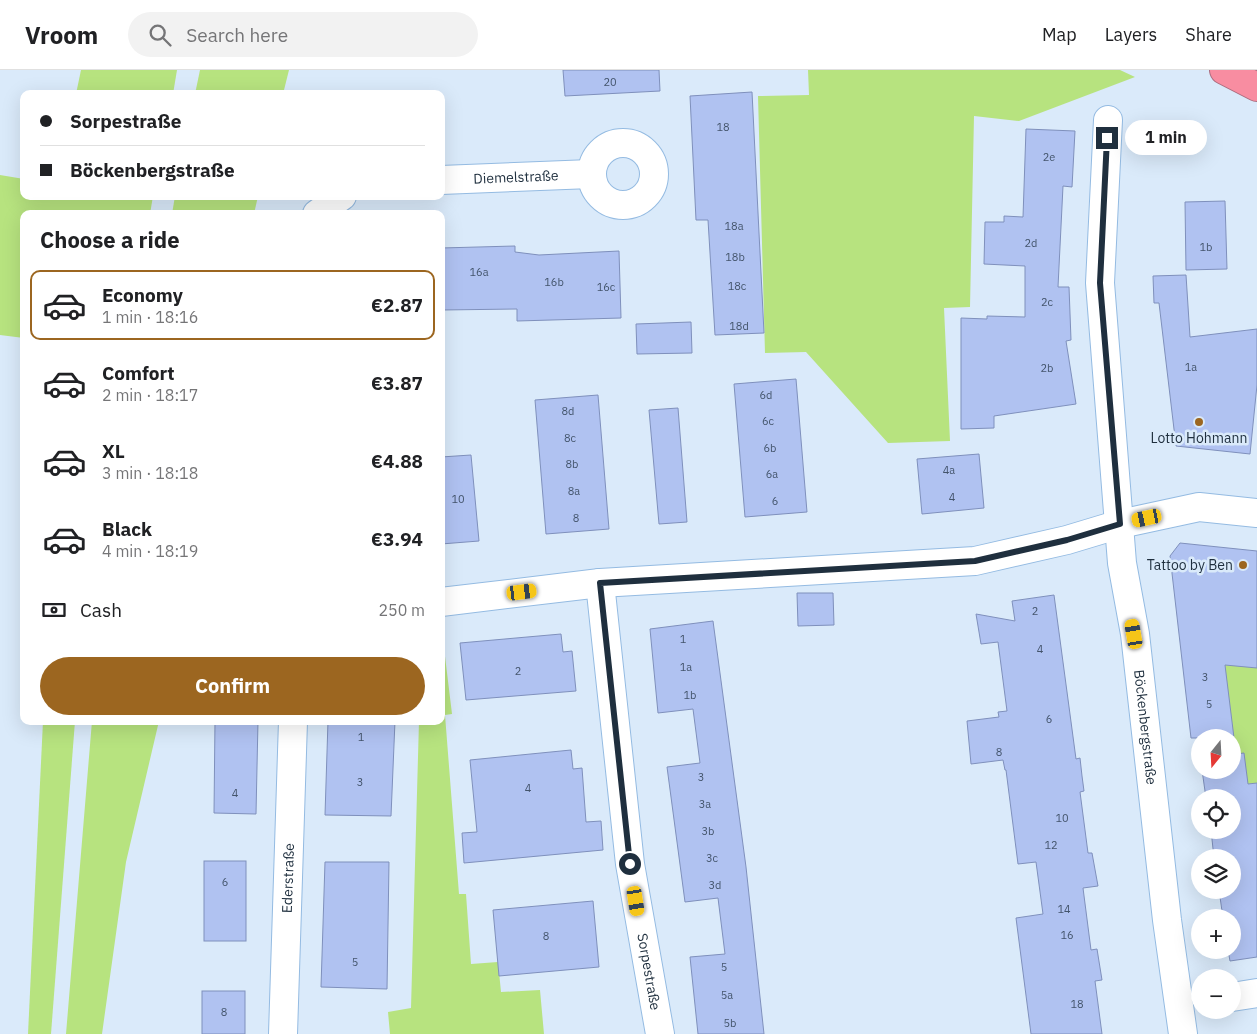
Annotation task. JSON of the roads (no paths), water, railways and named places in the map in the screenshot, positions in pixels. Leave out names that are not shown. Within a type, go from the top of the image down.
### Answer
[{"type":"highway","points":[[1224,70],[1257,87]]},
{"type":"street","name":"Böckenbergstraße","points":[[1108,120],[1100,283],[1122,563],[1134,634],[1167,920],[1189,1002],[1183,1034]]},
{"type":"street","name":"Diemelstraße","points":[[445,180],[592,174]]},
{"type":"street","points":[[323,210],[336,200]]},
{"type":"street","points":[[445,602],[600,583],[975,561],[1067,540],[1120,524],[1199,507],[1257,513]]},
{"type":"street","name":"Sorpestraße","points":[[600,583],[630,864],[660,1034]]},
{"type":"street","name":"Ederstraße","points":[[283,1034],[293,725]]},
{"type":"street","points":[[1241,996],[1257,993]]},
{"type":"place","name":"Lotto Hohmann","points":[[1199,422]]},
{"type":"place","name":"Tattoo by Ben","points":[[1243,565]]}]
